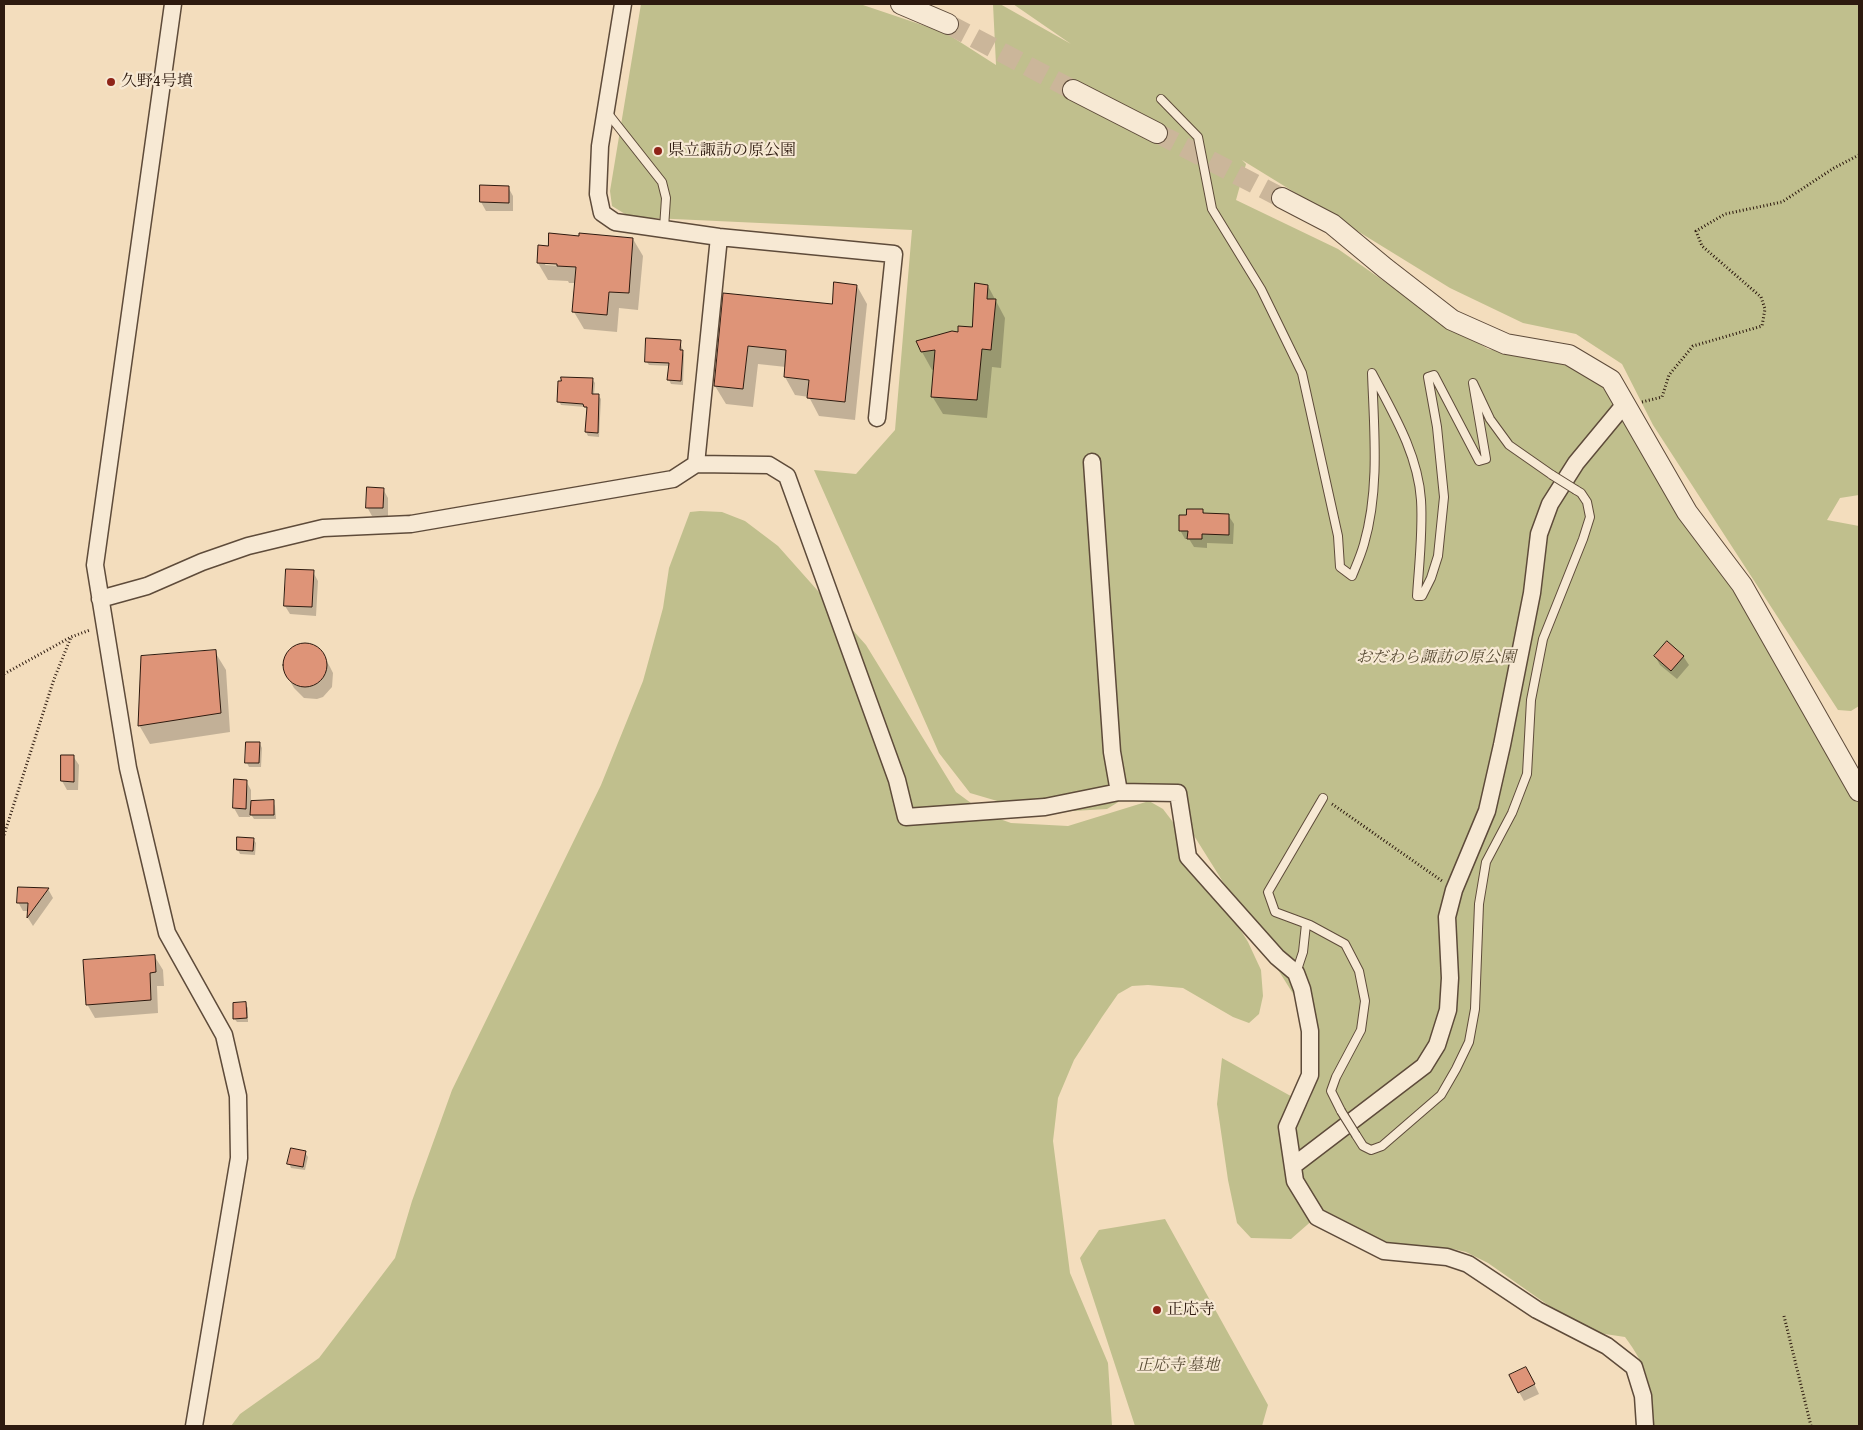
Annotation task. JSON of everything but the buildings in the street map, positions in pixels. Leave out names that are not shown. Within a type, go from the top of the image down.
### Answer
[{"type":"street","points":[[173,4],[94,565],[128,768],[167,933],[224,1035],[238,1096],[239,1158],[194,1426]]},
{"type":"street","points":[[623,4],[600,146],[598,194],[602,213],[615,222],[719,237],[894,254],[877,418]]},
{"type":"street","points":[[901,4],[948,24]]},
{"type":"street","points":[[1073,90],[1157,133]]},
{"type":"street","points":[[1282,198],[1332,224],[1452,320],[1506,344],[1569,354],[1611,380],[1687,512],[1742,585],[1859,791]]},
{"type":"street","points":[[696,464],[719,237]]},
{"type":"street","points":[[1293,1166],[1424,1066],[1437,1046],[1448,1010],[1450,978],[1447,917],[1454,890],[1487,811],[1532,593],[1539,534],[1550,504],[1576,463],[1624,405]]},
{"type":"street","points":[[1092,462],[1112,752],[1119,792]]},
{"type":"street","points":[[100,599],[147,586],[202,562],[248,546],[324,528],[411,524],[673,479],[696,464],[769,465],[787,476],[897,780],[906,816],[1045,807],[1119,792],[1178,793],[1188,857],[1277,958],[1296,973],[1302,989],[1310,1031],[1310,1075],[1287,1127],[1295,1181],[1317,1216],[1384,1251],[1447,1257],[1468,1264],[1537,1310],[1607,1346],[1634,1367],[1643,1396],[1645,1426]]},
{"type":"lane","points":[[1161,99],[1198,137],[1212,209],[1261,289],[1302,373],[1338,536],[1340,567],[1345,572],[1352,576],[1364,544],[1372,500],[1375,452],[1372,373],[1398,422],[1415,470],[1420,498],[1421,523],[1417,596],[1422,596],[1431,578],[1438,556],[1444,498],[1437,427],[1428,377],[1434,375],[1479,461],[1486,459],[1473,383],[1490,419],[1509,445],[1581,493],[1587,502],[1590,517],[1543,639],[1531,700],[1527,774],[1512,813],[1486,862],[1479,904],[1475,1009],[1468,1042],[1456,1069],[1441,1094],[1382,1146],[1371,1150],[1363,1146],[1331,1091],[1336,1077],[1361,1030],[1364,1001],[1359,971],[1345,944],[1306,924],[1275,912],[1268,892],[1323,798]]},
{"type":"lane","points":[[605,109],[662,182],[666,198],[664,228]]},
{"type":"lane","points":[[1296,973],[1303,952],[1306,924]]},
{"type":"path","points":[[1624,405],[1662,397],[1669,375],[1693,346],[1762,326],[1765,309],[1761,297],[1702,246],[1696,231],[1725,214],[1782,202],[1834,168],[1859,155]]},
{"type":"path","points":[[4,674],[71,637],[104,625]]},
{"type":"path","points":[[4,835],[54,679],[71,637]]},
{"type":"path","points":[[1323,798],[1454,890]]},
{"type":"path","points":[[1784,1316],[1811,1426]]},
{"type":"green space","name":"おだわら諏訪の原公園","points":[[641,4],[860,4],[946,33],[996,65],[993,4],[1000,4],[1071,44],[1013,4],[1859,4],[1859,495],[1840,498],[1827,520],[1859,526],[1859,706],[1851,711],[1838,710],[1653,425],[1622,364],[1576,334],[1523,323],[1450,288],[1242,160],[1246,164],[1236,200],[1338,249],[1431,314],[1488,349],[1567,364],[1601,385],[1685,490],[1859,803],[1859,1426],[1651,1426],[1650,1390],[1644,1368],[1625,1337],[1585,1331],[1488,1263],[1466,1252],[1453,1249],[1403,1247],[1382,1242],[1323,1211],[1291,1239],[1251,1238],[1237,1223],[1228,1180],[1217,1104],[1222,1058],[1307,1105],[1318,1072],[1302,1008],[1166,791],[1133,793],[1107,809],[1038,813],[970,793],[939,753],[814,470],[856,474],[895,430],[912,230],[630,217],[612,206],[610,191]]},
{"type":"green space","points":[[690,512],[722,512],[745,521],[778,546],[866,645],[956,792],[986,814],[1011,823],[1068,826],[1149,801],[1163,809],[1182,834],[1248,942],[1261,970],[1263,996],[1259,1014],[1249,1023],[1233,1017],[1183,988],[1148,985],[1132,986],[1118,994],[1074,1060],[1058,1098],[1053,1141],[1070,1273],[1108,1363],[1112,1426],[231,1426],[240,1414],[319,1358],[395,1258],[412,1201],[452,1090],[601,785],[643,681],[663,608],[669,568]]},
{"type":"green space","name":"正応寺 墓地","points":[[1165,1219],[1268,1405],[1262,1426],[1135,1426],[1080,1258],[1099,1230]]},
{"type":"tunnel","points":[[948,24],[1073,90]]},
{"type":"tunnel","points":[[1157,133],[1282,198]]},
{"type":"place","name":"久野4号墳","points":[[111,82]]},
{"type":"place","name":"県立諏訪の原公園","points":[[658,151]]},
{"type":"place","name":"正応寺","points":[[1157,1310]]}]
